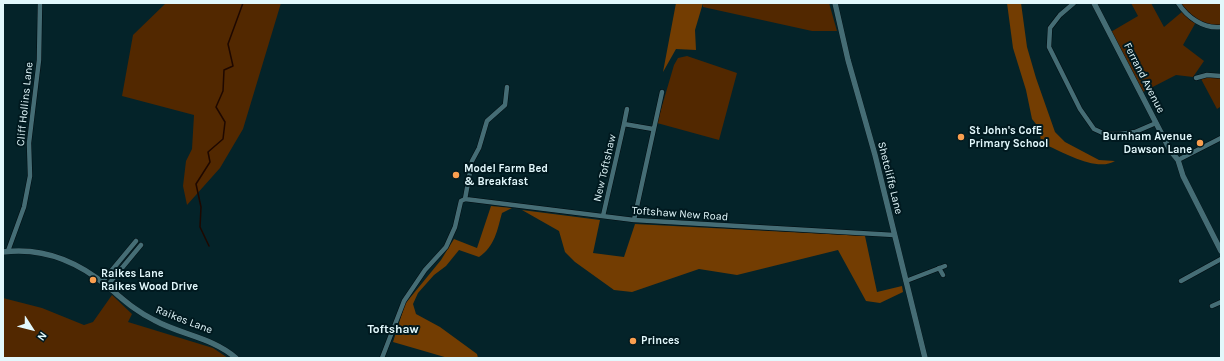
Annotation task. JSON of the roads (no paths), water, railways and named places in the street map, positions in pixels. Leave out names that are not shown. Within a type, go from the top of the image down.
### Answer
[{"type":"street","name":"Cliff Hollins Lane","points":[[5,252],[24,207],[30,176],[28,143],[38,60],[40,3]]},
{"type":"street","name":"Shetcliffe Lane","points":[[835,3],[848,60],[865,118],[925,358]]},
{"type":"street","points":[[1074,3],[1060,15],[1050,28],[1049,47],[1080,109],[1094,129],[1105,134],[1135,132],[1156,123]]},
{"type":"street","name":"Ferrand Avenue","points":[[1094,3],[1170,150],[1178,160],[1183,176],[1219,242],[1221,251]]},
{"type":"street","points":[[1178,3],[1183,11],[1196,22],[1221,27]]},
{"type":"street","points":[[1196,78],[1207,75],[1221,76]]},
{"type":"street","points":[[382,358],[404,301],[425,270],[446,246],[455,227],[461,201],[465,199],[472,161],[479,148],[487,120],[505,105],[507,87]]},
{"type":"street","points":[[634,220],[662,92]]},
{"type":"street","name":"New Toftshaw","points":[[603,216],[627,109]]},
{"type":"street","name":"New Toftshaw","points":[[624,124],[653,130]]},
{"type":"street","points":[[1178,160],[1221,138]]},
{"type":"street","name":"Toftshaw New Road","points":[[465,199],[634,220],[894,235]]},
{"type":"street","points":[[102,282],[136,241]]},
{"type":"street","points":[[107,286],[141,245]]},
{"type":"street","name":"Raikes Lane","points":[[5,252],[39,251],[62,257],[80,266],[102,282],[136,312],[166,327],[208,340],[223,348],[236,358]]},
{"type":"street","points":[[1181,281],[1221,259]]},
{"type":"street","points":[[906,281],[942,267],[943,275]]},
{"type":"street","points":[[1212,306],[1221,302]]},
{"type":"waterway","points":[[209,246],[200,227],[201,207],[196,184],[210,162],[208,152],[223,139],[225,122],[216,107],[223,91],[224,70],[233,66],[228,44],[243,3]]},
{"type":"place","name":"St John's CofE Primary School","points":[[961,137]]},
{"type":"place","name":"Burnham Avenue Dawson Lane","points":[[1200,143]]},
{"type":"place","name":"Model Farm Bed & Breakfast","points":[[456,175]]},
{"type":"place","name":"Raikes Lane Raikes Wood Drive","points":[[93,280]]},
{"type":"place","name":"Princes","points":[[633,341]]},
{"type":"district","name":"Toftshaw","points":[[393,330]]}]
